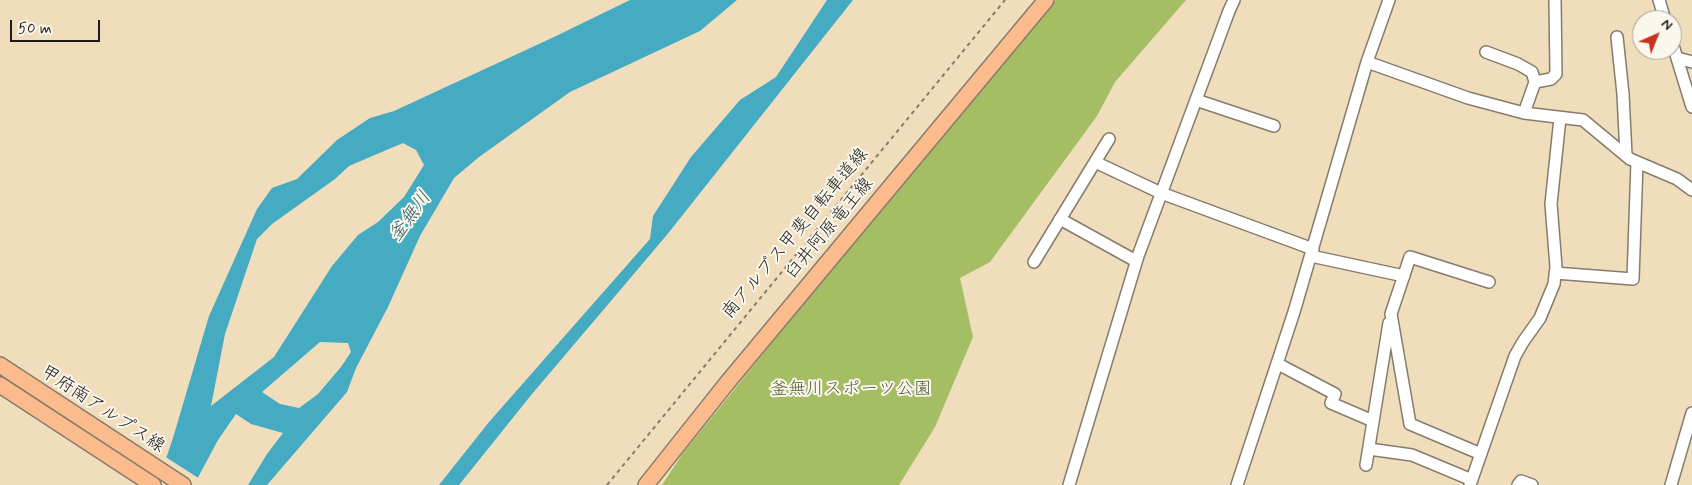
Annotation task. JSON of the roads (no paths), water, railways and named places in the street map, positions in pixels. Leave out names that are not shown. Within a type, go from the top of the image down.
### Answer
[{"type":"main road","name":"臼井阿原竜王線","points":[[646,485],[727,382],[1046,0]]},
{"type":"main road","name":"甲府南アルプス線","points":[[0,366],[183,485]]},
{"type":"main road","name":"甲府南アルプス線","points":[[0,385],[153,485]]},
{"type":"main road","points":[[650,485],[658,471]]},
{"type":"street","points":[[1069,485],[1136,261],[1234,0]]},
{"type":"street","points":[[1237,485],[1278,364],[1367,62],[1389,0]]},
{"type":"street","points":[[1535,82],[1551,79],[1556,74],[1555,0]]},
{"type":"street","points":[[1617,37],[1623,94],[1626,155]]},
{"type":"street","points":[[1486,52],[1518,64],[1532,72],[1535,82],[1524,112]]},
{"type":"street","points":[[1678,60],[1692,107]]},
{"type":"street","points":[[1367,62],[1468,98],[1524,112],[1583,120],[1626,155],[1637,162],[1677,179],[1692,190]]},
{"type":"street","points":[[1196,100],[1274,126]]},
{"type":"street","points":[[1368,449],[1412,455],[1471,482],[1515,356],[1540,318],[1554,284],[1556,267],[1551,204],[1560,118]]},
{"type":"street","points":[[1034,262],[1109,140]]},
{"type":"street","points":[[1095,162],[1161,193],[1312,252],[1404,276]]},
{"type":"street","points":[[1555,274],[1633,279],[1637,162]]},
{"type":"street","points":[[1060,219],[1136,261]]},
{"type":"street","points":[[1366,465],[1391,314],[1410,257],[1489,282]]},
{"type":"street","points":[[1391,314],[1410,424],[1481,454]]},
{"type":"street","points":[[1278,364],[1335,394],[1331,403],[1373,421]]},
{"type":"street","points":[[1671,485],[1692,413]]},
{"type":"street","points":[[1518,485],[1521,481],[1532,485]]},
{"type":"water","name":"釜無川","points":[[630,0],[737,0],[700,31],[570,92],[479,157],[454,178],[420,236],[388,307],[356,368],[347,392],[267,485],[248,485],[267,454],[283,433],[251,424],[236,414],[218,440],[194,485],[157,485],[209,316],[257,209],[272,188],[297,179],[337,140],[370,118],[394,111]],"holes":[[[403,143],[416,150],[424,165],[404,197],[378,222],[358,235],[332,266],[274,357],[211,406],[225,334],[257,239],[272,224],[335,179],[349,166]],[[320,342],[348,343],[351,352],[318,394],[299,408],[280,404],[262,392]]]},
{"type":"water","points":[[827,0],[853,0],[666,236],[532,394],[459,485],[439,485],[489,422],[650,239],[653,216],[691,157],[740,100],[776,77]]},
{"type":"park label","name":"釜無川スポーツ公園","points":[[851,390]]}]
